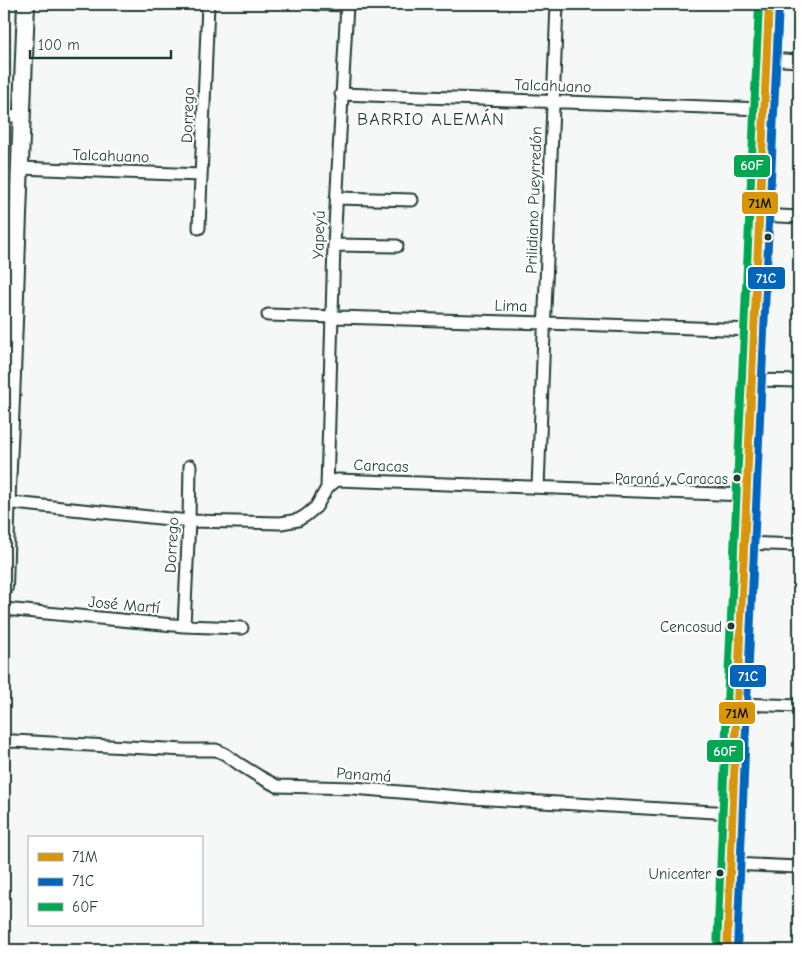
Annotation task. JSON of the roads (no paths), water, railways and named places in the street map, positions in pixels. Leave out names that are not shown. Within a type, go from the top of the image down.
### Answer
[{"type":"street","points":[[4,587],[10,258],[20,168],[26,4]]},
{"type":"street","name":"Dorrego","points":[[199,228],[208,4]]},
{"type":"street","points":[[316,4],[347,5]]},
{"type":"street","name":"Prilidiano Pueyrredón","points":[[538,487],[556,4]]},
{"type":"street","points":[[727,950],[769,4]]},
{"type":"street","name":"Yapeyú","points":[[327,488],[334,245],[347,5]]},
{"type":"street","points":[[766,59],[799,60]]},
{"type":"street","name":"Talcahuano","points":[[341,94],[763,109]]},
{"type":"street","points":[[4,116],[22,116]]},
{"type":"street","name":"Talcahuano","points":[[20,168],[201,175]]},
{"type":"street","points":[[336,198],[412,200]]},
{"type":"street","points":[[759,215],[799,217]]},
{"type":"street","points":[[334,245],[397,246]]},
{"type":"street","name":"Lima","points":[[268,315],[754,330]]},
{"type":"street","points":[[752,380],[799,381]]},
{"type":"street","name":"Dorrego","points":[[184,626],[190,466]]},
{"type":"street","name":"Caracas","points":[[327,488],[337,480],[746,495]]},
{"type":"street","points":[[5,503],[189,521],[281,522],[298,520],[305,516],[316,507],[327,488]]},
{"type":"street","points":[[744,543],[799,545]]},
{"type":"street","name":"José Martí","points":[[4,609],[184,626],[242,628]]},
{"type":"street","points":[[737,704],[799,706]]},
{"type":"street","name":"Panamá","points":[[4,742],[216,750],[226,754],[239,764],[277,786],[353,788],[471,798],[732,813]]},
{"type":"street","points":[[730,864],[799,866]]},
{"type":"place","name":"Paraná y Caracas","points":[[737,478]]},
{"type":"place","name":"Cencosud","points":[[731,626]]},
{"type":"place","name":"Unicenter","points":[[720,873]]},
{"type":"district","name":"BARRIO ALEMÁN","points":[[431,119]]}]
